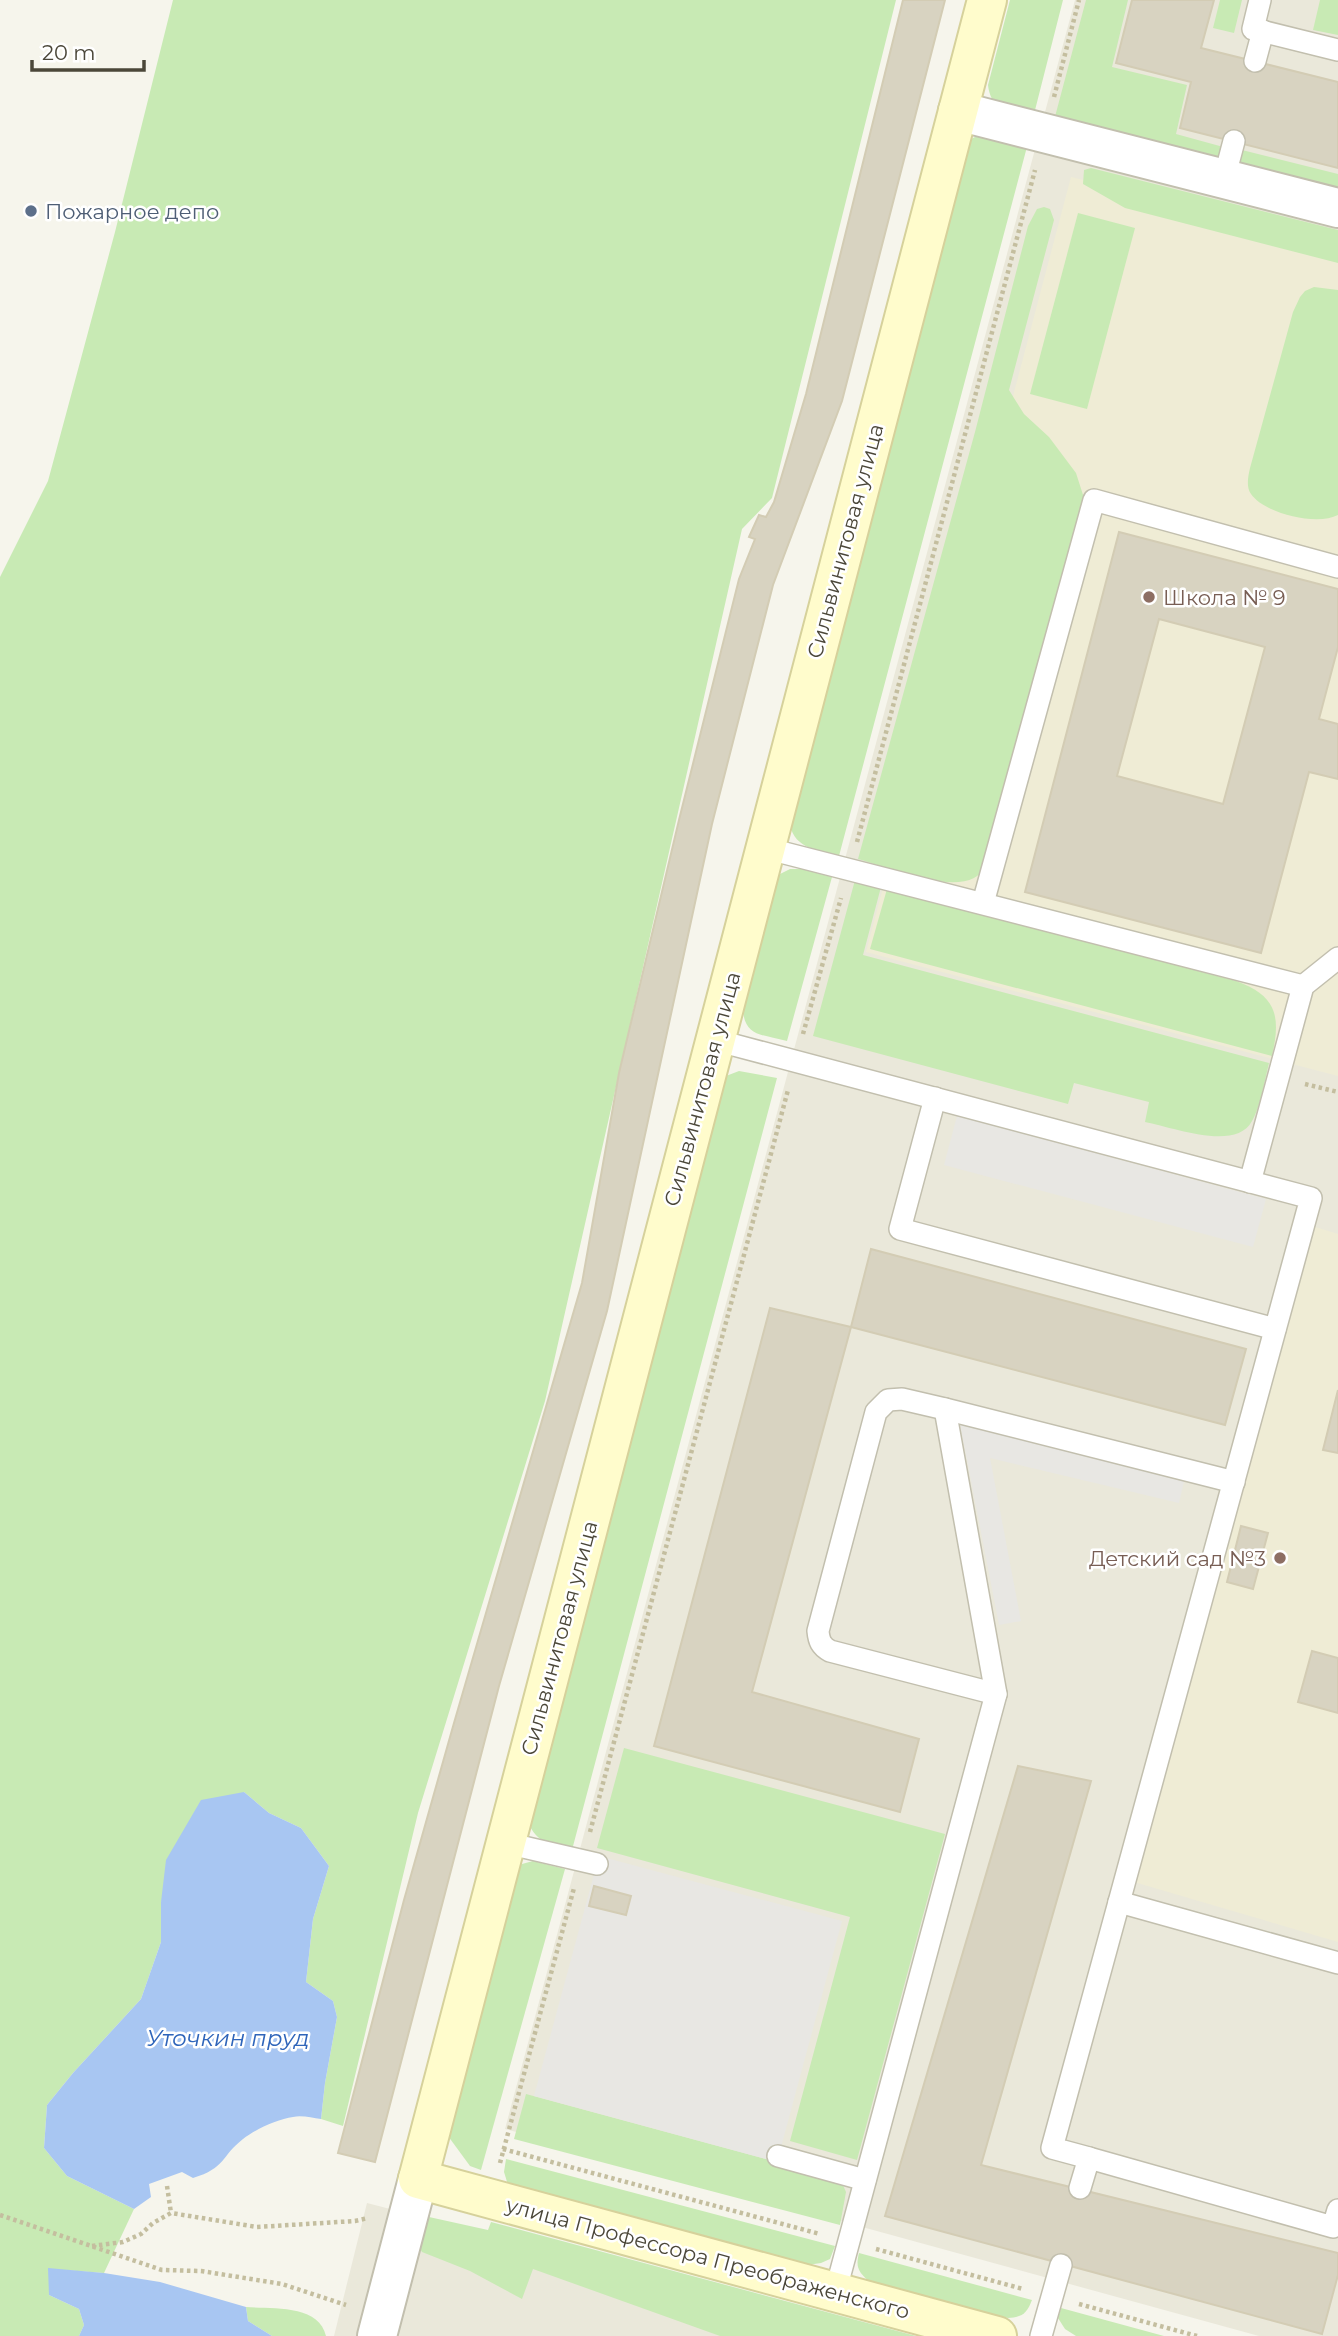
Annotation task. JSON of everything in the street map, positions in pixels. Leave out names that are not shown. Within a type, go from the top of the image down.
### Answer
[{"type":"street","name":"Сильвинитовая улица","points":[[418,2179],[986,0]]},
{"type":"street","points":[[958,111],[1338,208]]},
{"type":"street","points":[[380,2326],[418,2179]]},
{"type":"street","name":"улица Профессора Преображенского","points":[[418,2179],[997,2336]]},
{"type":"lane","points":[[1260,0],[1253,29],[1338,50]]},
{"type":"lane","points":[[1255,61],[1263,31]]},
{"type":"lane","points":[[1224,179],[1234,141]]},
{"type":"lane","points":[[983,904],[1094,500],[1338,567]]},
{"type":"lane","points":[[765,848],[1303,986]]},
{"type":"lane","points":[[1250,1182],[1303,986],[1338,958]]},
{"type":"lane","points":[[715,1040],[1311,1198],[1052,2148],[1333,2227],[1338,2210]]},
{"type":"lane","points":[[935,1098],[900,1228],[1275,1329]]},
{"type":"lane","points":[[996,1694],[830,1651],[822,1646],[819,1639],[818,1631],[876,1412],[888,1400],[902,1399],[945,1409],[1234,1482]]},
{"type":"lane","points":[[835,2293],[996,1694],[945,1409]]},
{"type":"lane","points":[[506,1843],[597,1864]]},
{"type":"lane","points":[[1119,1902],[1338,1963]]},
{"type":"lane","points":[[778,2156],[865,2180]]},
{"type":"lane","points":[[1080,2188],[1089,2158]]},
{"type":"lane","points":[[1041,2336],[1061,2265]]},
{"type":"path","points":[[167,2186],[171,2213]]},
{"type":"path","points":[[92,2246],[123,2242],[141,2234],[153,2223],[171,2213],[257,2227],[355,2221],[380,2216]]},
{"type":"path","points":[[0,2215],[162,2270],[201,2271],[282,2284],[380,2326]]},
{"type":"shaded area","points":[[1075,0],[1338,0],[1338,2336],[1259,2336],[505,2129]]},
{"type":"shaded area","name":"Школа № 9","points":[[1071,177],[1338,242],[1338,1076],[866,952]]},
{"type":"shaded area","points":[[957,1116],[1266,1199],[1253,1247],[944,1165]]},
{"type":"shaded area","name":"Детский сад №3","points":[[1312,1226],[1338,1234],[1338,1942],[1134,1882]]},
{"type":"shaded area","points":[[960,1424],[1185,1477],[1179,1503],[990,1458],[1021,1621],[999,1625]]},
{"type":"shaded area","points":[[599,1856],[842,1921],[777,2162],[534,2096]]},
{"type":"shaded area","points":[[367,2203],[880,2336],[334,2336]]},
{"type":"green space","points":[[173,0],[896,0],[772,498],[742,529],[545,1401],[418,1813],[343,2126],[321,2119],[337,2017],[333,2001],[306,1982],[313,1919],[329,1866],[301,1828],[269,1813],[244,1792],[161,1902],[161,1942],[141,1999],[47,2105],[44,2148],[67,2176],[134,2209],[104,2273],[49,2269],[49,2295],[79,2309],[84,2325],[79,2336],[0,2336],[0,577],[48,481],[115,232]]},
{"type":"green space","points":[[1010,0],[1063,0],[1033,118],[1003,109],[993,101],[988,85]]},
{"type":"green space","points":[[1086,0],[1128,0],[1112,67],[1187,85],[1176,134],[1227,148],[1224,159],[1052,128]]},
{"type":"green space","points":[[1220,0],[1242,0],[1234,33],[1213,28]]},
{"type":"green space","points":[[1320,0],[1338,0],[1338,35],[1313,30]]},
{"type":"green space","points":[[979,135],[1028,143],[839,856],[802,844],[790,825],[969,140]]},
{"type":"green space","points":[[1238,149],[1338,174],[1338,201],[1234,164]]},
{"type":"green space","points":[[1091,168],[1338,230],[1338,263],[1125,208],[1083,184],[1084,170]]},
{"type":"green space","points":[[1037,209],[1050,209],[1054,220],[1009,390],[1024,414],[1049,437],[1076,473],[1084,498],[987,868],[974,878],[962,882],[933,880],[858,859],[975,432],[1028,226]]},
{"type":"green space","points":[[1078,213],[1135,228],[1087,409],[1030,394]]},
{"type":"green space","points":[[1314,287],[1338,290],[1338,515],[1318,519],[1279,512],[1258,501],[1248,488],[1250,468],[1293,312],[1305,291]]},
{"type":"green space","points":[[790,869],[802,869],[832,877],[787,1041],[753,1031],[745,1021],[742,1000],[778,875]]},
{"type":"green space","points":[[855,880],[881,887],[863,955],[1269,1063],[1252,1121],[1244,1130],[1232,1135],[1187,1132],[1145,1122],[1149,1102],[1074,1083],[1068,1104],[813,1036]]},
{"type":"green space","points":[[887,889],[1236,981],[1250,987],[1260,993],[1273,1009],[1276,1030],[1272,1056],[870,949]]},
{"type":"green space","points":[[739,1071],[777,1078],[572,1850],[540,1839],[528,1822],[720,1085],[726,1076]]},
{"type":"green space","points":[[624,1748],[945,1834],[857,2160],[790,2141],[850,1917],[597,1848]]},
{"type":"green space","points":[[533,1861],[565,1869],[481,2170],[470,2166],[448,2136],[511,1874],[522,1864]]},
{"type":"green space","points":[[526,2094],[777,2162],[842,2183],[846,2192],[840,2225],[514,2139]]},
{"type":"green space","points":[[506,2159],[835,2246],[830,2259],[807,2265],[508,2185],[504,2172]]},
{"type":"green space","points":[[429,2217],[488,2230],[491,2222],[916,2336],[720,2336],[533,2269],[522,2299],[470,2271],[422,2252],[418,2245],[422,2223]]},
{"type":"green space","points":[[859,2253],[1032,2300],[1024,2314],[1008,2318],[871,2283],[859,2270]]},
{"type":"green space","points":[[246,2307],[304,2313],[322,2326],[326,2336],[272,2336],[248,2321]]},
{"type":"green space","points":[[1061,2308],[1164,2336],[1076,2336],[1065,2329],[1058,2318]]},
{"type":"water","name":"Уточкин пруд","points":[[244,1792],[269,1813],[301,1828],[329,1866],[313,1919],[306,1982],[333,2001],[337,2017],[321,2119],[296,2116],[261,2128],[243,2139],[218,2166],[204,2174],[193,2178],[182,2172],[149,2184],[151,2197],[134,2209],[67,2176],[44,2148],[47,2105],[141,1999],[161,1942],[161,1902],[166,1860],[201,1800]]},
{"type":"water","points":[[48,2268],[160,2282],[246,2307],[248,2321],[272,2336],[79,2336],[84,2325],[79,2309],[49,2295]]},
{"type":"building","points":[[903,0],[945,0],[842,401],[773,585],[712,824],[607,1311],[499,1686],[375,2162],[338,2153],[404,1900],[582,1283],[619,1073],[739,579],[755,539],[749,537],[759,515],[766,517],[774,502],[806,394]]},
{"type":"building","points":[[1132,0],[1214,0],[1201,48],[1338,82],[1338,168],[1180,128],[1191,82],[1116,63]]},
{"type":"building","points":[[1119,532],[1338,589],[1338,647],[1319,719],[1338,724],[1338,779],[1309,772],[1261,953],[1025,892]],"holes":[[[1159,619],[1265,647],[1223,804],[1117,776]]]},
{"type":"building","points":[[871,1249],[1246,1349],[1225,1425],[851,1327]]},
{"type":"building","points":[[770,1308],[851,1327],[752,1692],[919,1739],[900,1812],[654,1746]]},
{"type":"building","points":[[1338,1390],[1338,1453],[1323,1450]]},
{"type":"building","points":[[1241,1526],[1268,1533],[1253,1589],[1227,1582]]},
{"type":"building","points":[[1312,1651],[1338,1658],[1338,1713],[1298,1702]]},
{"type":"building","points":[[1018,1766],[1091,1781],[981,2165],[1338,2253],[1338,2275],[1322,2334],[885,2216]]},
{"type":"building","points":[[594,1886],[631,1896],[626,1915],[589,1906]]},
{"type":"place","name":"Пожарное депо","points":[[31,211]]},
{"type":"place","name":"Школа № 9","points":[[1149,597]]},
{"type":"place","name":"Детский сад №3","points":[[1280,1558]]}]
